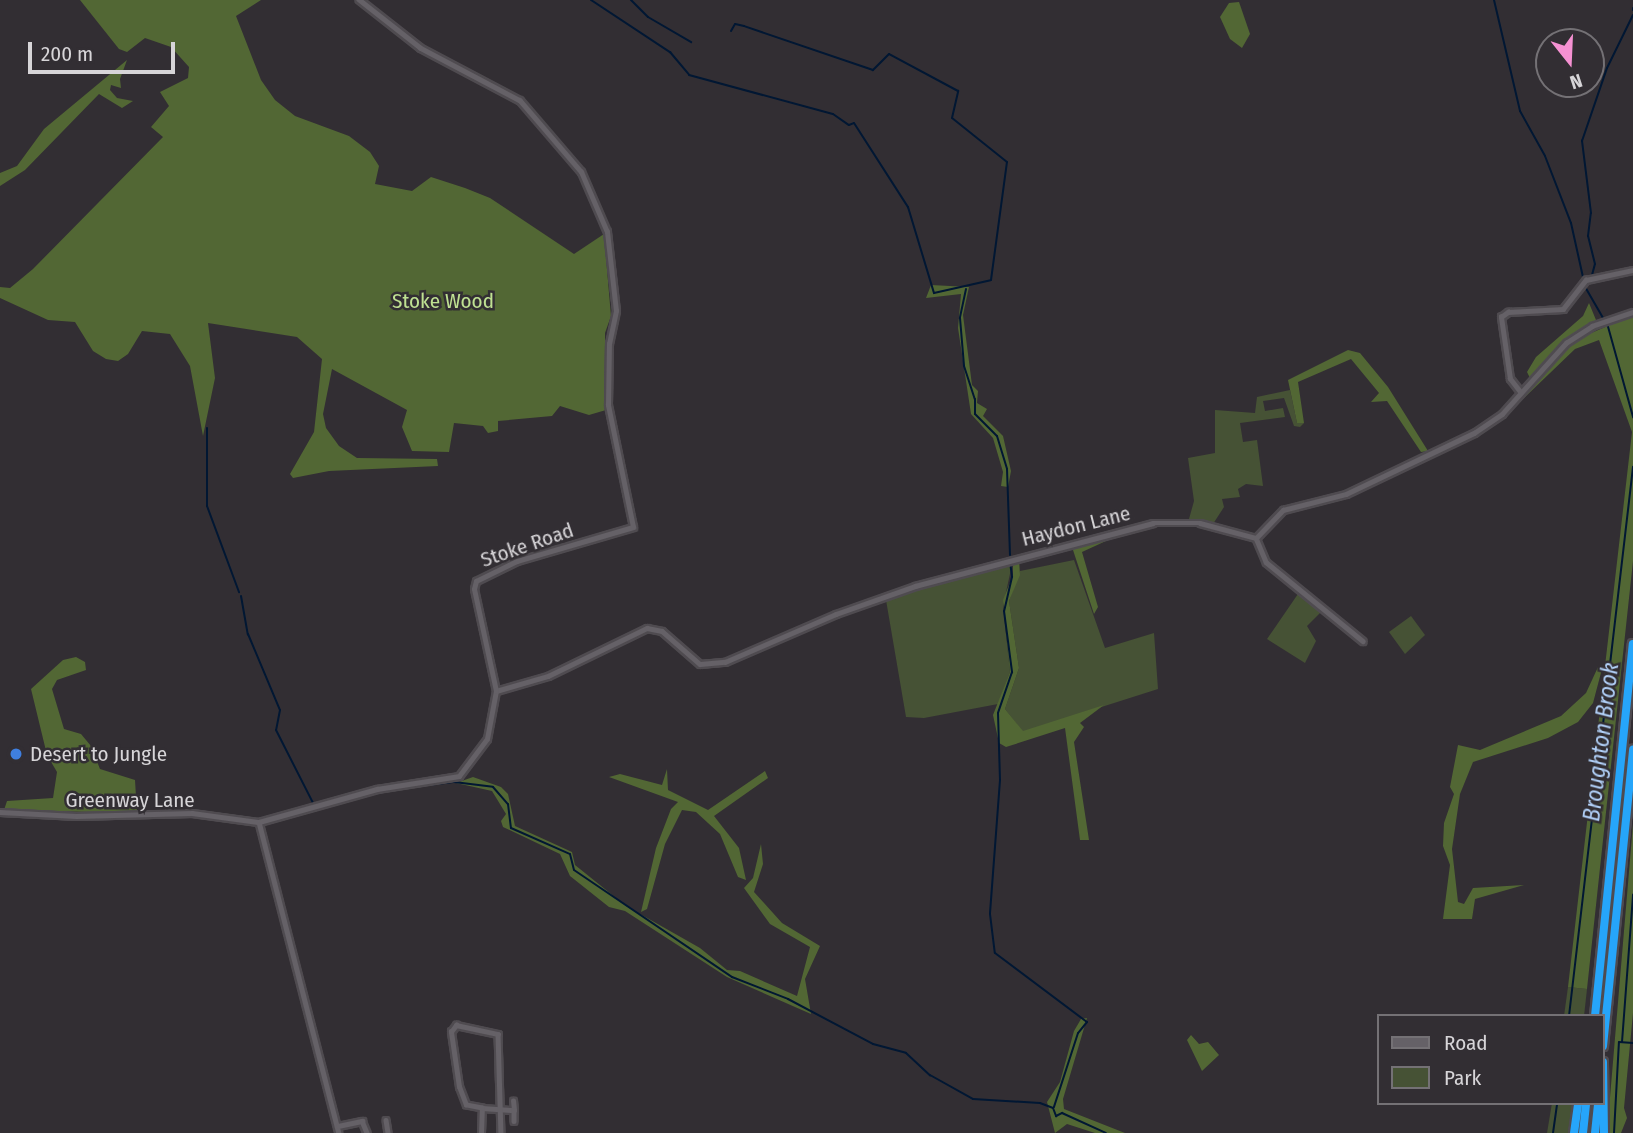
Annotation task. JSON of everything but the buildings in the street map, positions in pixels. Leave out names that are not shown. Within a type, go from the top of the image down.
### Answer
[{"type":"highway","points":[[1595,1014],[1633,644]]},
{"type":"highway","points":[[1605,1026],[1633,750]]},
{"type":"highway","points":[[1574,1133],[1578,1105]]},
{"type":"highway","points":[[1583,1133],[1586,1105]]},
{"type":"highway","points":[[1595,1133],[1598,1105]]},
{"type":"highway","points":[[1604,1105],[1604,1133]]},
{"type":"street","name":"Stoke Road","points":[[259,822],[377,789],[460,776],[487,739],[496,691],[474,589],[476,580],[517,561],[633,527],[608,405],[609,344],[616,303],[607,232],[581,172],[532,110],[407,40],[359,0]]},
{"type":"street","points":[[1521,393],[1510,379],[1501,317],[1508,312],[1563,309],[1586,280],[1633,270]]},
{"type":"street","points":[[1363,641],[1266,562],[1256,538],[1283,510],[1342,495],[1474,433],[1502,414],[1566,343],[1592,326],[1633,312]]},
{"type":"street","name":"Haydon Lane","points":[[496,691],[548,676],[647,628],[662,631],[700,664],[725,662],[836,614],[915,586],[1143,525],[1200,523],[1256,538]]},
{"type":"street","name":"Greenway Lane","points":[[0,812],[76,817],[192,813],[259,822]]},
{"type":"street","points":[[259,822],[339,1133]]},
{"type":"street","points":[[501,1133],[500,1110],[498,1034],[456,1025],[451,1032],[459,1087],[466,1105],[500,1110],[514,1110]]},
{"type":"street","points":[[513,1101],[514,1121]]},
{"type":"street","points":[[481,1133],[482,1108]]},
{"type":"street","points":[[386,1120],[388,1133]]},
{"type":"street","points":[[338,1126],[362,1121],[367,1133]]},
{"type":"green space","name":"Stoke Wood","points":[[80,0],[261,0],[236,16],[261,80],[275,100],[295,116],[349,136],[370,152],[379,166],[375,184],[412,191],[431,177],[465,188],[490,198],[574,254],[604,234],[611,316],[605,333],[606,410],[589,415],[560,406],[552,416],[498,421],[498,431],[488,433],[483,426],[454,423],[449,452],[412,451],[402,427],[407,410],[332,369],[323,414],[326,428],[339,446],[357,458],[437,459],[438,466],[329,471],[293,478],[290,474],[314,432],[322,359],[297,337],[208,323],[215,378],[203,436],[190,366],[170,334],[142,331],[128,354],[118,361],[106,359],[93,351],[75,322],[48,320],[0,298],[0,287],[10,288],[33,269],[163,137],[151,127],[169,106],[160,92],[188,78],[189,67],[171,47],[145,38],[127,52],[119,49]]},
{"type":"green space","points":[[1239,2],[1250,34],[1242,48],[1230,39],[1220,17],[1229,3]]},
{"type":"green space","points":[[127,60],[120,79],[121,88],[111,85],[110,90],[117,98],[133,101],[122,108],[99,94],[25,170],[0,186],[0,173],[17,166],[44,129]]},
{"type":"green space","points":[[931,285],[969,287],[963,315],[972,385],[978,391],[977,403],[987,409],[983,416],[1003,436],[1011,471],[1008,487],[1001,486],[1003,472],[993,438],[971,414],[958,328],[961,294],[926,298]]},
{"type":"green space","points":[[1589,303],[1596,320],[1530,378],[1527,372],[1536,357],[1583,316]]},
{"type":"green space","points":[[1633,315],[1633,561],[1587,989],[1568,987],[1632,432],[1599,340],[1575,349],[1522,400],[1559,355],[1582,337]]},
{"type":"green space","points":[[1348,350],[1360,353],[1388,387],[1428,451],[1421,452],[1387,401],[1371,402],[1379,393],[1351,359],[1298,382],[1304,423],[1297,423],[1288,380]]},
{"type":"green space","points":[[1290,390],[1297,423],[1304,423],[1300,427],[1294,426],[1284,398],[1263,401],[1265,411],[1283,408],[1285,417],[1240,423],[1243,442],[1257,440],[1263,486],[1246,484],[1238,489],[1240,497],[1222,499],[1224,507],[1213,524],[1189,519],[1194,501],[1188,458],[1215,453],[1215,410],[1255,413],[1257,397]]},
{"type":"green space","points":[[1119,535],[1082,552],[1098,607],[1094,614],[1073,550],[1064,548]]},
{"type":"green space","points":[[1019,559],[1020,575],[1009,601],[1019,668],[1005,709],[1023,731],[1104,705],[1080,723],[1084,727],[1074,742],[1089,840],[1080,840],[1065,728],[1006,747],[999,743],[993,715],[1010,672],[1003,600],[1013,575],[1013,560]]},
{"type":"green space","points":[[1013,560],[1003,606],[1010,672],[998,704],[924,718],[906,717],[886,600]]},
{"type":"green space","points":[[1074,560],[1105,648],[1154,633],[1158,689],[1023,732],[1005,709],[1019,668],[1009,601],[1020,571]]},
{"type":"green space","points":[[1300,591],[1323,610],[1307,626],[1316,641],[1305,663],[1267,639]]},
{"type":"green space","points":[[1411,616],[1425,635],[1405,654],[1389,632]]},
{"type":"green space","points":[[76,657],[85,662],[86,670],[57,680],[52,689],[64,729],[81,734],[91,746],[100,769],[135,780],[137,813],[4,810],[7,801],[53,798],[57,772],[47,755],[31,689],[63,660]]},
{"type":"green space","points":[[1598,667],[1602,669],[1593,703],[1578,722],[1548,738],[1473,762],[1460,794],[1452,849],[1458,902],[1464,904],[1473,888],[1524,885],[1475,899],[1472,919],[1443,919],[1450,865],[1443,846],[1444,823],[1454,794],[1450,787],[1458,745],[1480,750],[1561,716],[1586,693]]},
{"type":"green space","points":[[667,769],[668,790],[708,810],[765,771],[768,778],[714,816],[739,848],[746,880],[738,877],[720,834],[696,812],[682,810],[665,844],[647,909],[641,912],[656,848],[671,809],[678,802],[609,777],[620,774],[662,785]]},
{"type":"green space","points":[[473,777],[501,787],[508,794],[515,826],[572,852],[575,865],[626,906],[700,948],[727,970],[740,971],[797,996],[810,947],[770,924],[744,888],[753,878],[761,844],[763,864],[754,892],[782,923],[820,946],[805,979],[811,1014],[727,977],[625,911],[609,907],[570,876],[560,854],[503,827],[501,821],[506,814],[492,791],[456,783]]},
{"type":"green space","points":[[1633,824],[1633,1013],[1624,1108],[1627,1118],[1621,1133],[1607,1133]]},
{"type":"green space","points":[[1568,987],[1587,989],[1584,1014],[1564,1014]]},
{"type":"green space","points":[[1087,1018],[1063,1099],[1064,1109],[1125,1133],[1095,1133],[1067,1124],[1055,1133],[1047,1102],[1060,1082],[1074,1031],[1081,1019]]},
{"type":"green space","points":[[1191,1035],[1199,1044],[1208,1042],[1219,1055],[1202,1071],[1187,1040]]},
{"type":"green space","points":[[1552,1105],[1574,1105],[1570,1133],[1547,1133]]},
{"type":"waterway","points":[[591,0],[670,52],[689,75],[833,114],[849,125],[854,123],[908,207],[934,293],[991,280],[1007,162],[952,118],[958,91],[889,54],[873,70],[744,26],[735,24],[731,31]]},
{"type":"waterway","points":[[631,0],[648,17],[691,42]]},
{"type":"waterway","name":"Broughton Brook","points":[[1494,0],[1520,111],[1545,156],[1571,223],[1583,277]]},
{"type":"waterway","points":[[1592,275],[1595,264],[1588,236],[1591,213],[1582,141],[1607,68],[1633,15]]},
{"type":"waterway","name":"Broughton Brook","points":[[1584,285],[1604,319]]},
{"type":"waterway","points":[[966,289],[960,318],[964,366],[975,399],[975,414],[997,436],[1007,469],[1010,555]]},
{"type":"waterway","name":"Broughton Brook","points":[[1607,323],[1633,417]]},
{"type":"waterway","points":[[207,428],[207,506],[239,592]]},
{"type":"waterway","name":"Broughton Brook","points":[[1569,1014],[1633,467]]},
{"type":"waterway","points":[[1010,562],[1012,577],[1004,611],[1012,672],[998,713],[1000,780],[990,914],[995,953],[1087,1022],[1078,1033],[1054,1107]]},
{"type":"waterway","points":[[241,596],[248,634],[280,710],[276,730],[314,805]]},
{"type":"waterway","points":[[316,810],[393,789],[454,782],[493,787],[508,804],[511,828],[570,854],[574,870],[732,977],[788,999],[873,1044],[906,1053],[930,1075],[973,1099],[1040,1103],[1053,1108],[1056,1116],[1062,1113],[1106,1133]]},
{"type":"waterway","points":[[1622,1042],[1633,894]]},
{"type":"waterway","points":[[1614,1133],[1619,1042],[1633,1043]]},
{"type":"waterway","points":[[1553,1133],[1557,1105]]},
{"type":"place","name":"Desert to Jungle","points":[[16,754]]}]
